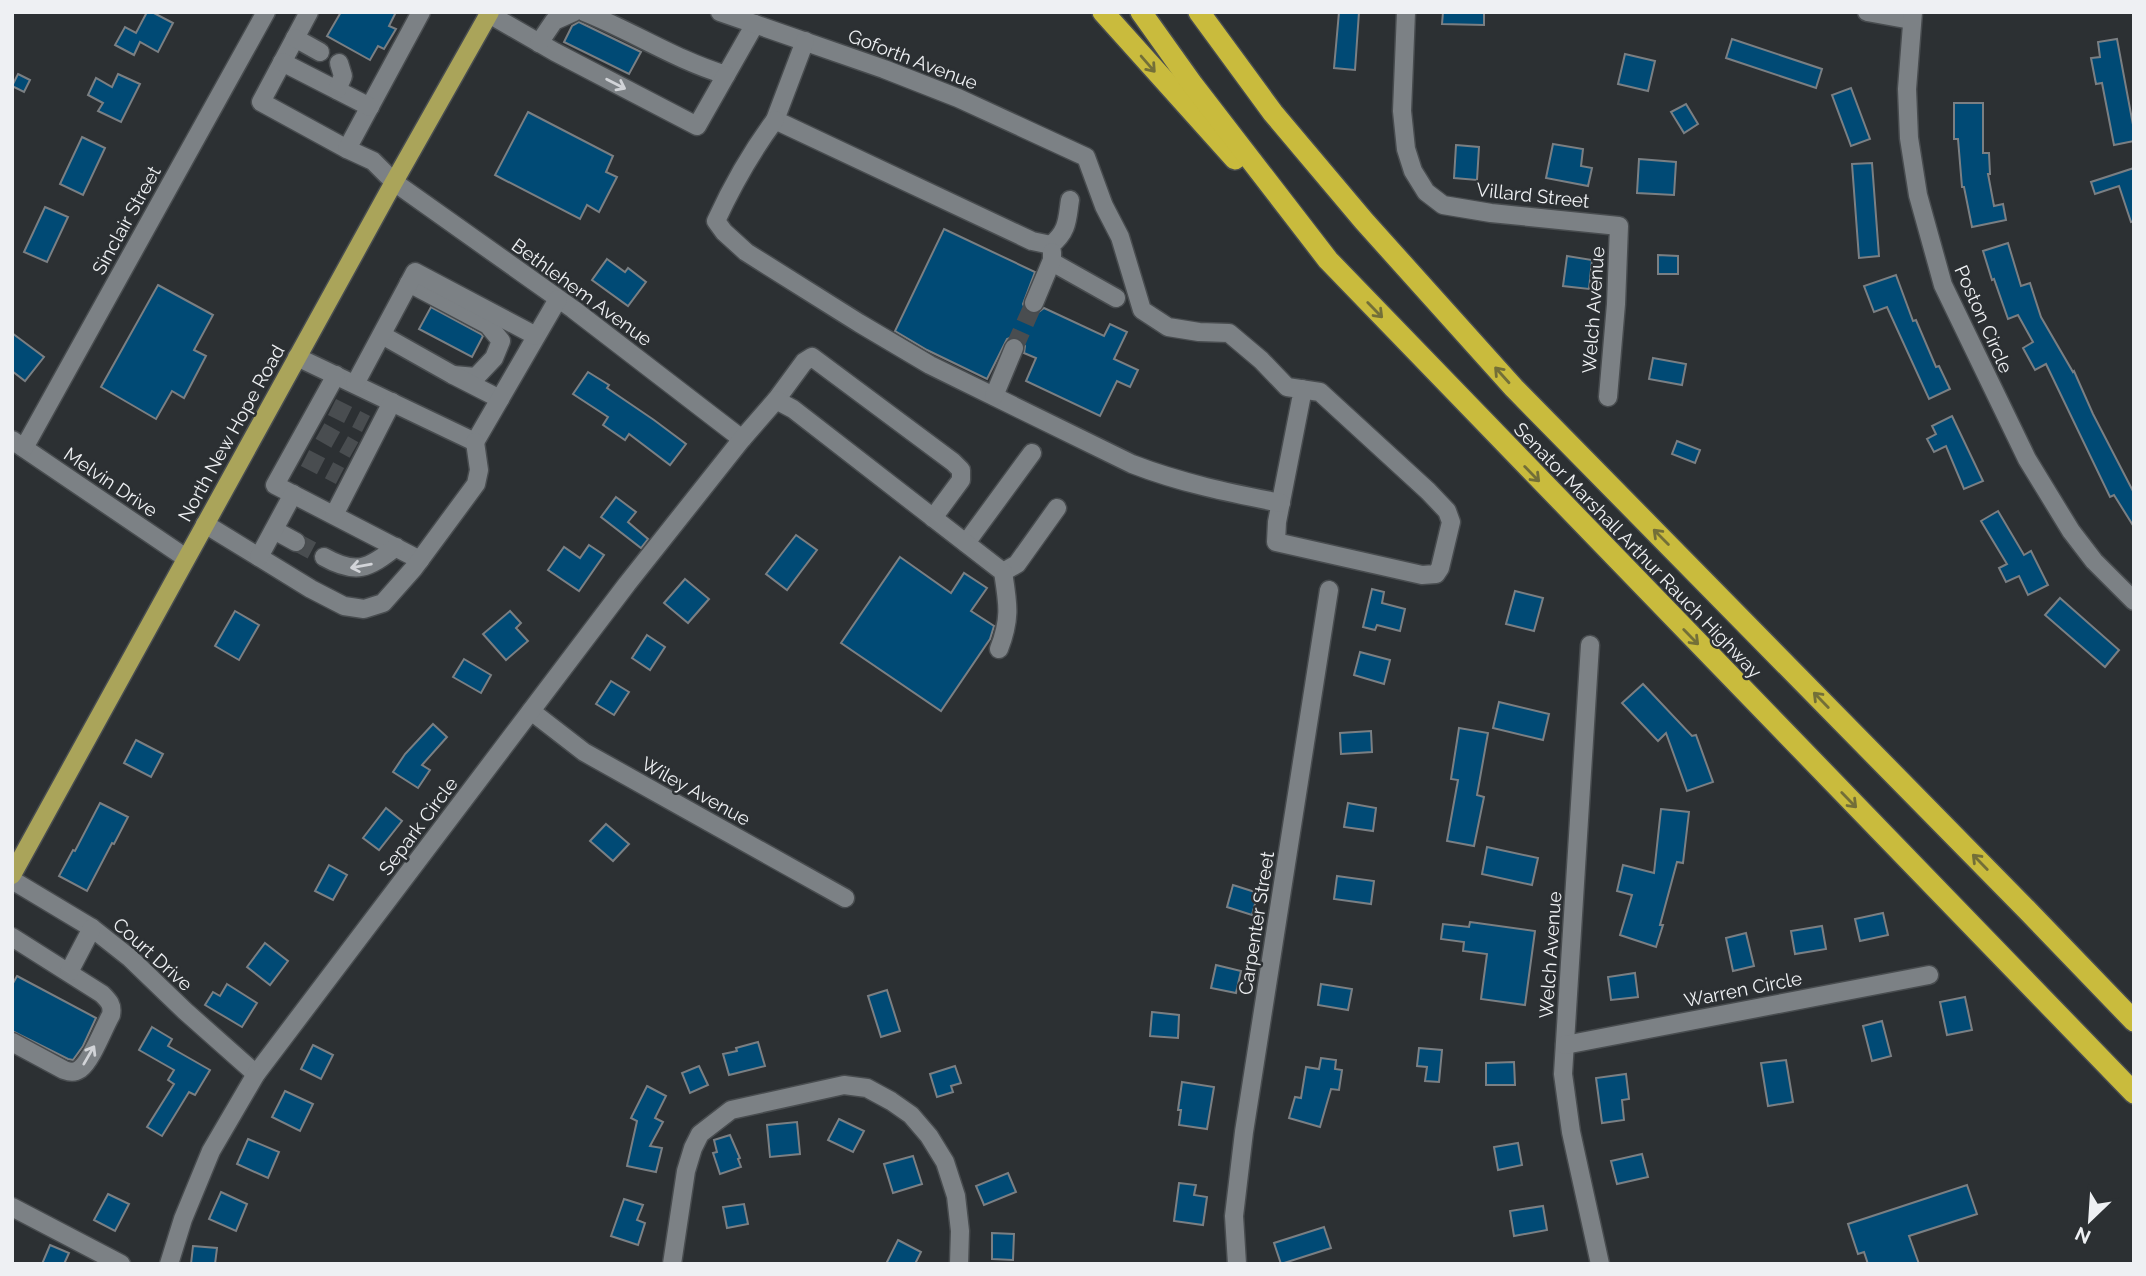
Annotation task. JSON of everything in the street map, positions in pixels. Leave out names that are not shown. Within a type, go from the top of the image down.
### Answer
[{"type":"highway","points":[[1103,12],[1328,260]]},
{"type":"highway","name":"Senator Marshall Arthur Rauch Highway","points":[[1141,12],[1193,85],[1328,260],[2134,1093]]},
{"type":"highway","name":"Senator Marshall Arthur Rauch Highway","points":[[1199,12],[1273,113],[1364,221],[1514,388],[2134,1021]]},
{"type":"highway","points":[[2028,911],[2134,1006]]},
{"type":"main road","name":"North New Hope Road","points":[[12,877],[297,357],[490,13]]},
{"type":"street","name":"Sinclair Street","points":[[18,444],[265,12]]},
{"type":"street","points":[[309,12],[282,62],[370,107]]},
{"type":"street","points":[[347,149],[421,12]]},
{"type":"street","points":[[547,48],[554,22],[574,12]]},
{"type":"street","points":[[583,12],[707,69],[726,75]]},
{"type":"street","name":"Goforth Avenue","points":[[720,12],[958,98],[1086,157],[1104,206],[1120,237],[1142,310],[1168,327],[1229,333],[1287,387],[1303,390]]},
{"type":"street","name":"Villard Street","points":[[1406,12],[1402,111],[1406,149],[1417,179],[1426,192],[1443,205],[1491,213],[1619,226]]},
{"type":"street","points":[[1867,12],[1912,16]]},
{"type":"street","points":[[490,13],[547,48],[697,126],[755,24]]},
{"type":"street","name":"Poston Circle","points":[[1912,16],[1907,89],[1909,138],[1918,195],[1943,285],[2034,471],[2071,531],[2094,561],[2134,601]]},
{"type":"street","points":[[295,38],[320,52]]},
{"type":"street","points":[[805,41],[775,120],[716,221],[724,232],[746,252],[930,365],[1132,464],[1217,491],[1281,503]]},
{"type":"street","name":"Bethlehem Avenue","points":[[282,62],[261,102],[373,161],[394,182],[558,299],[742,439]]},
{"type":"street","points":[[337,90],[343,76],[339,63]]},
{"type":"street","points":[[775,120],[1032,241],[1116,298]]},
{"type":"street","points":[[1034,303],[1052,253],[1065,230],[1070,200]]},
{"type":"street","name":"Welch Avenue","points":[[1608,397],[1619,226]]},
{"type":"street","points":[[355,384],[415,272],[537,336]]},
{"type":"street","points":[[409,283],[488,325],[501,341],[494,358],[476,377],[453,375]]},
{"type":"street","points":[[205,524],[311,589],[344,606],[364,609],[383,603],[420,560],[476,484],[479,470],[475,442],[558,299]]},
{"type":"street","points":[[382,335],[500,399]]},
{"type":"street","points":[[993,396],[1014,348]]},
{"type":"street","points":[[297,357],[475,442]]},
{"type":"street","name":"Separk Circle","points":[[169,1264],[183,1219],[211,1151],[256,1074],[627,584],[804,362],[812,357],[961,470],[961,480],[933,518]]},
{"type":"street","points":[[335,375],[327,405],[299,455],[275,485],[420,560]]},
{"type":"street","points":[[1303,390],[1320,392],[1447,511],[1451,522],[1440,568],[1436,574],[1422,575],[1276,542],[1303,390]]},
{"type":"street","points":[[776,400],[793,409],[1003,572],[1008,601],[1008,628],[999,649]]},
{"type":"street","points":[[334,515],[345,479],[372,427],[392,402]]},
{"type":"street","name":"Melvin Drive","points":[[18,444],[186,558]]},
{"type":"street","points":[[966,543],[1032,453]]},
{"type":"street","points":[[259,557],[293,494]]},
{"type":"street","points":[[1003,572],[1017,565],[1057,508]]},
{"type":"street","points":[[274,530],[296,542]]},
{"type":"street","points":[[324,557],[340,566],[354,569],[378,561],[396,547]]},
{"type":"street","name":"Carpenter Street","points":[[1237,1264],[1234,1216],[1244,1132],[1329,590]]},
{"type":"street","name":"Welch Avenue","points":[[1590,645],[1563,1074],[1571,1132],[1600,1264]]},
{"type":"street","name":"Wiley Avenue","points":[[531,711],[584,752],[845,898]]},
{"type":"street","name":"Court Drive","points":[[12,877],[92,928],[130,958],[256,1074]]},
{"type":"street","points":[[69,972],[92,928]]},
{"type":"street","points":[[12,937],[69,972],[109,1001],[112,1009],[86,1061],[77,1071],[64,1070],[12,1042]]},
{"type":"street","name":"Warren Circle","points":[[1565,1045],[1929,975]]},
{"type":"street","points":[[672,1264],[686,1171],[700,1134],[731,1110],[844,1085],[867,1088],[891,1101],[911,1115],[929,1136],[945,1162],[956,1196],[960,1231],[959,1264]]},
{"type":"street","points":[[12,1207],[121,1264]]},
{"type":"building","points":[[147,12],[173,23],[158,52],[140,42],[134,55],[115,45],[125,27],[136,33]]},
{"type":"building","points":[[341,12],[396,12],[389,26],[396,29],[384,49],[378,46],[370,60],[327,36]]},
{"type":"building","points":[[1339,12],[1359,12],[1355,70],[1334,68]]},
{"type":"building","points":[[1443,12],[1484,12],[1484,25],[1442,24]]},
{"type":"building","points":[[579,22],[641,52],[629,74],[564,42],[572,26]]},
{"type":"building","points":[[1732,39],[1822,69],[1816,88],[1726,58]]},
{"type":"building","points":[[2117,39],[2134,141],[2114,145],[2102,83],[2096,84],[2091,58],[2100,57],[2098,42]]},
{"type":"building","points":[[1625,54],[1655,61],[1648,91],[1618,84]]},
{"type":"building","points":[[18,74],[30,80],[24,92],[12,86]]},
{"type":"building","points":[[118,74],[140,84],[121,122],[98,111],[103,103],[88,95],[96,78],[112,87]]},
{"type":"building","points":[[1851,88],[1870,139],[1851,146],[1832,95]]},
{"type":"building","points":[[1954,103],[1983,103],[1983,153],[1989,153],[1988,174],[1994,206],[2003,204],[2006,220],[1972,227],[1962,187],[1958,139],[1954,139]]},
{"type":"building","points":[[1686,104],[1698,124],[1684,133],[1671,112]]},
{"type":"building","points":[[528,112],[613,156],[606,172],[617,177],[599,212],[587,205],[580,219],[495,175]]},
{"type":"building","points":[[82,137],[105,148],[83,195],[60,184]]},
{"type":"building","points":[[1553,144],[1583,149],[1581,166],[1592,168],[1588,186],[1546,178]]},
{"type":"building","points":[[1456,145],[1479,147],[1477,180],[1454,178]]},
{"type":"building","points":[[1639,159],[1676,162],[1674,195],[1637,193]]},
{"type":"building","points":[[1872,163],[1879,256],[1859,258],[1852,164]]},
{"type":"building","points":[[2134,168],[2134,221],[2131,222],[2119,186],[2095,194],[2091,182]]},
{"type":"building","points":[[45,207],[68,217],[47,262],[24,252]]},
{"type":"building","points":[[944,229],[1035,272],[1023,304],[1029,313],[1036,314],[1044,308],[1104,336],[1110,324],[1127,332],[1114,359],[1138,370],[1130,387],[1117,381],[1100,416],[1026,381],[1036,358],[1024,353],[1025,346],[1019,338],[1007,339],[987,379],[895,331]]},
{"type":"building","points":[[2008,243],[2021,286],[2030,283],[2041,317],[2074,371],[2134,493],[2134,527],[2114,495],[2110,497],[2046,364],[2035,370],[2023,348],[2033,342],[2018,315],[2008,319],[1983,251]]},
{"type":"building","points":[[1658,255],[1678,256],[1678,274],[1658,274]]},
{"type":"building","points":[[1567,256],[1592,260],[1589,289],[1563,286]]},
{"type":"building","points":[[607,259],[625,272],[628,268],[646,282],[628,306],[592,280]]},
{"type":"building","points":[[1896,275],[1913,321],[1916,320],[1936,367],[1939,366],[1950,389],[1929,399],[1887,307],[1874,312],[1864,286]]},
{"type":"building","points":[[158,285],[213,315],[194,350],[206,356],[184,398],[172,391],[156,419],[101,387]]},
{"type":"building","points":[[431,307],[483,336],[472,357],[419,329]]},
{"type":"building","points":[[12,333],[44,357],[25,381],[12,371]]},
{"type":"building","points":[[1653,358],[1686,364],[1682,385],[1649,379]]},
{"type":"building","points":[[588,372],[686,444],[670,465],[629,434],[625,440],[603,425],[608,417],[573,394]]},
{"type":"building","points":[[1952,416],[1983,481],[1964,489],[1946,446],[1934,452],[1927,439],[1936,434],[1932,426]]},
{"type":"building","points":[[1677,441],[1700,450],[1695,463],[1672,454]]},
{"type":"building","points":[[616,497],[636,512],[628,522],[648,539],[641,548],[601,517]]},
{"type":"building","points":[[1998,511],[2024,555],[2031,551],[2048,585],[2028,595],[2019,576],[2006,582],[1999,568],[2007,564],[1981,521]]},
{"type":"building","points":[[796,535],[817,550],[787,590],[766,574]]},
{"type":"building","points":[[589,545],[604,555],[579,591],[548,570],[564,547],[580,558]]},
{"type":"building","points":[[900,557],[951,593],[964,573],[987,588],[971,611],[994,626],[990,639],[941,711],[841,643]]},
{"type":"building","points":[[685,579],[709,599],[688,623],[664,603]]},
{"type":"building","points":[[1372,589],[1384,592],[1382,603],[1405,609],[1400,631],[1377,625],[1375,630],[1363,627]]},
{"type":"building","points":[[1515,591],[1543,598],[1534,631],[1506,624]]},
{"type":"building","points":[[2060,598],[2119,650],[2105,667],[2045,615]]},
{"type":"building","points":[[235,611],[259,625],[239,660],[215,646]]},
{"type":"building","points":[[510,611],[521,623],[516,628],[528,641],[506,660],[483,634]]},
{"type":"building","points":[[647,635],[665,647],[650,670],[632,658]]},
{"type":"building","points":[[1360,652],[1390,660],[1384,684],[1354,675]]},
{"type":"building","points":[[464,659],[491,675],[481,693],[453,677]]},
{"type":"building","points":[[611,681],[629,692],[614,715],[596,704]]},
{"type":"building","points":[[1643,684],[1692,736],[1696,735],[1713,782],[1687,791],[1666,733],[1658,741],[1622,703]]},
{"type":"building","points":[[1499,702],[1549,714],[1543,740],[1493,728]]},
{"type":"building","points":[[433,724],[447,737],[422,765],[430,770],[418,788],[393,772],[405,754]]},
{"type":"building","points":[[1459,728],[1488,733],[1477,795],[1484,797],[1474,846],[1447,841],[1458,780],[1451,779]]},
{"type":"building","points":[[1371,731],[1372,752],[1341,754],[1340,733]]},
{"type":"building","points":[[136,740],[163,754],[151,777],[124,763]]},
{"type":"building","points":[[100,803],[128,817],[87,891],[59,876]]},
{"type":"building","points":[[1348,803],[1376,808],[1373,831],[1344,827]]},
{"type":"building","points":[[386,808],[402,821],[379,850],[363,838]]},
{"type":"building","points":[[1661,809],[1689,812],[1683,863],[1677,862],[1656,947],[1620,935],[1632,895],[1617,891],[1623,865],[1654,873]]},
{"type":"building","points":[[606,824],[629,844],[613,861],[590,841]]},
{"type":"building","points":[[1487,847],[1538,858],[1532,885],[1482,874]]},
{"type":"building","points":[[329,865],[347,875],[333,900],[315,891]]},
{"type":"building","points":[[1337,876],[1374,881],[1371,904],[1334,899]]},
{"type":"building","points":[[1233,885],[1258,893],[1252,915],[1227,907]]},
{"type":"building","points":[[1883,913],[1888,935],[1860,941],[1855,919]]},
{"type":"building","points":[[1470,922],[1535,931],[1525,1005],[1481,999],[1487,954],[1463,951],[1464,942],[1441,939],[1443,924],[1469,927]]},
{"type":"building","points":[[1822,926],[1826,949],[1795,954],[1791,931]]},
{"type":"building","points":[[1746,933],[1754,966],[1733,971],[1726,938]]},
{"type":"building","points":[[265,943],[288,961],[270,985],[247,967]]},
{"type":"building","points":[[1216,965],[1241,971],[1236,993],[1211,988]]},
{"type":"building","points":[[1635,973],[1638,997],[1611,1000],[1608,977]]},
{"type":"building","points":[[17,976],[96,1018],[73,1060],[12,1031],[12,985]]},
{"type":"building","points":[[227,984],[257,1003],[242,1027],[205,1005],[213,992],[220,996]]},
{"type":"building","points":[[1321,984],[1352,989],[1348,1010],[1318,1005]]},
{"type":"building","points":[[887,990],[900,1031],[881,1037],[868,996]]},
{"type":"building","points":[[1965,997],[1972,1030],[1947,1035],[1940,1002]]},
{"type":"building","points":[[1152,1012],[1179,1015],[1178,1038],[1150,1036]]},
{"type":"building","points":[[1882,1021],[1891,1056],[1872,1061],[1863,1026]]},
{"type":"building","points":[[152,1027],[172,1039],[168,1046],[210,1070],[195,1095],[189,1092],[162,1136],[147,1127],[174,1084],[168,1080],[174,1070],[139,1050]]},
{"type":"building","points":[[758,1042],[765,1066],[729,1075],[723,1054]]},
{"type":"building","points":[[313,1045],[333,1055],[321,1079],[301,1069]]},
{"type":"building","points":[[1419,1048],[1442,1050],[1439,1082],[1425,1081],[1427,1067],[1417,1066]]},
{"type":"building","points":[[1321,1058],[1336,1060],[1335,1069],[1342,1070],[1339,1090],[1331,1089],[1320,1127],[1289,1118],[1295,1097],[1301,1098],[1306,1067],[1319,1069]]},
{"type":"building","points":[[1786,1060],[1793,1102],[1768,1106],[1761,1063]]},
{"type":"building","points":[[1514,1062],[1515,1085],[1486,1085],[1486,1063]]},
{"type":"building","points":[[699,1066],[708,1085],[690,1093],[682,1073]]},
{"type":"building","points":[[955,1066],[961,1083],[951,1086],[953,1092],[937,1097],[930,1074]]},
{"type":"building","points":[[1626,1074],[1629,1099],[1622,1100],[1624,1120],[1602,1123],[1596,1078]]},
{"type":"building","points":[[1182,1082],[1214,1087],[1207,1129],[1179,1125]]},
{"type":"building","points":[[647,1086],[666,1096],[655,1118],[663,1122],[650,1146],[662,1148],[656,1172],[627,1166],[637,1121],[631,1118]]},
{"type":"building","points":[[285,1091],[313,1104],[300,1131],[272,1117]]},
{"type":"building","points":[[839,1119],[864,1131],[853,1152],[828,1140]]},
{"type":"building","points":[[797,1122],[800,1154],[770,1157],[767,1125]]},
{"type":"building","points":[[730,1135],[741,1167],[720,1174],[713,1153],[717,1152],[714,1140]]},
{"type":"building","points":[[248,1139],[279,1152],[268,1178],[237,1164]]},
{"type":"building","points":[[1518,1143],[1522,1165],[1498,1170],[1494,1147]]},
{"type":"building","points":[[1642,1154],[1648,1177],[1617,1184],[1611,1161]]},
{"type":"building","points":[[913,1156],[922,1184],[893,1193],[884,1164]]},
{"type":"building","points":[[1008,1173],[1016,1192],[984,1205],[976,1186]]},
{"type":"building","points":[[1179,1183],[1196,1185],[1194,1195],[1207,1197],[1203,1225],[1174,1221]]},
{"type":"building","points":[[1967,1185],[1977,1214],[1909,1236],[1919,1264],[1868,1264],[1864,1252],[1858,1254],[1848,1224]]},
{"type":"building","points":[[221,1192],[247,1204],[236,1231],[209,1219]]},
{"type":"building","points":[[108,1194],[129,1204],[115,1231],[94,1220]]},
{"type":"building","points":[[624,1199],[643,1205],[637,1220],[645,1223],[638,1245],[611,1236]]},
{"type":"building","points":[[744,1204],[748,1224],[727,1228],[723,1207]]},
{"type":"building","points":[[1543,1206],[1547,1230],[1514,1236],[1510,1211]]},
{"type":"building","points":[[1324,1227],[1331,1248],[1281,1264],[1274,1243]]},
{"type":"building","points":[[992,1233],[1014,1234],[1013,1260],[992,1259]]},
{"type":"building","points":[[898,1240],[921,1252],[915,1264],[886,1264]]},
{"type":"building","points":[[50,1245],[69,1253],[64,1264],[42,1264]]},
{"type":"building","points":[[193,1246],[217,1248],[215,1264],[191,1264]]},
{"type":"tunnel","points":[[1014,348],[1034,303]]},
{"type":"tunnel","points":[[332,407],[366,424]]},
{"type":"tunnel","points":[[320,431],[354,450]]},
{"type":"tunnel","points":[[305,458],[340,476]]},
{"type":"tunnel","points":[[296,542],[324,557]]}]
